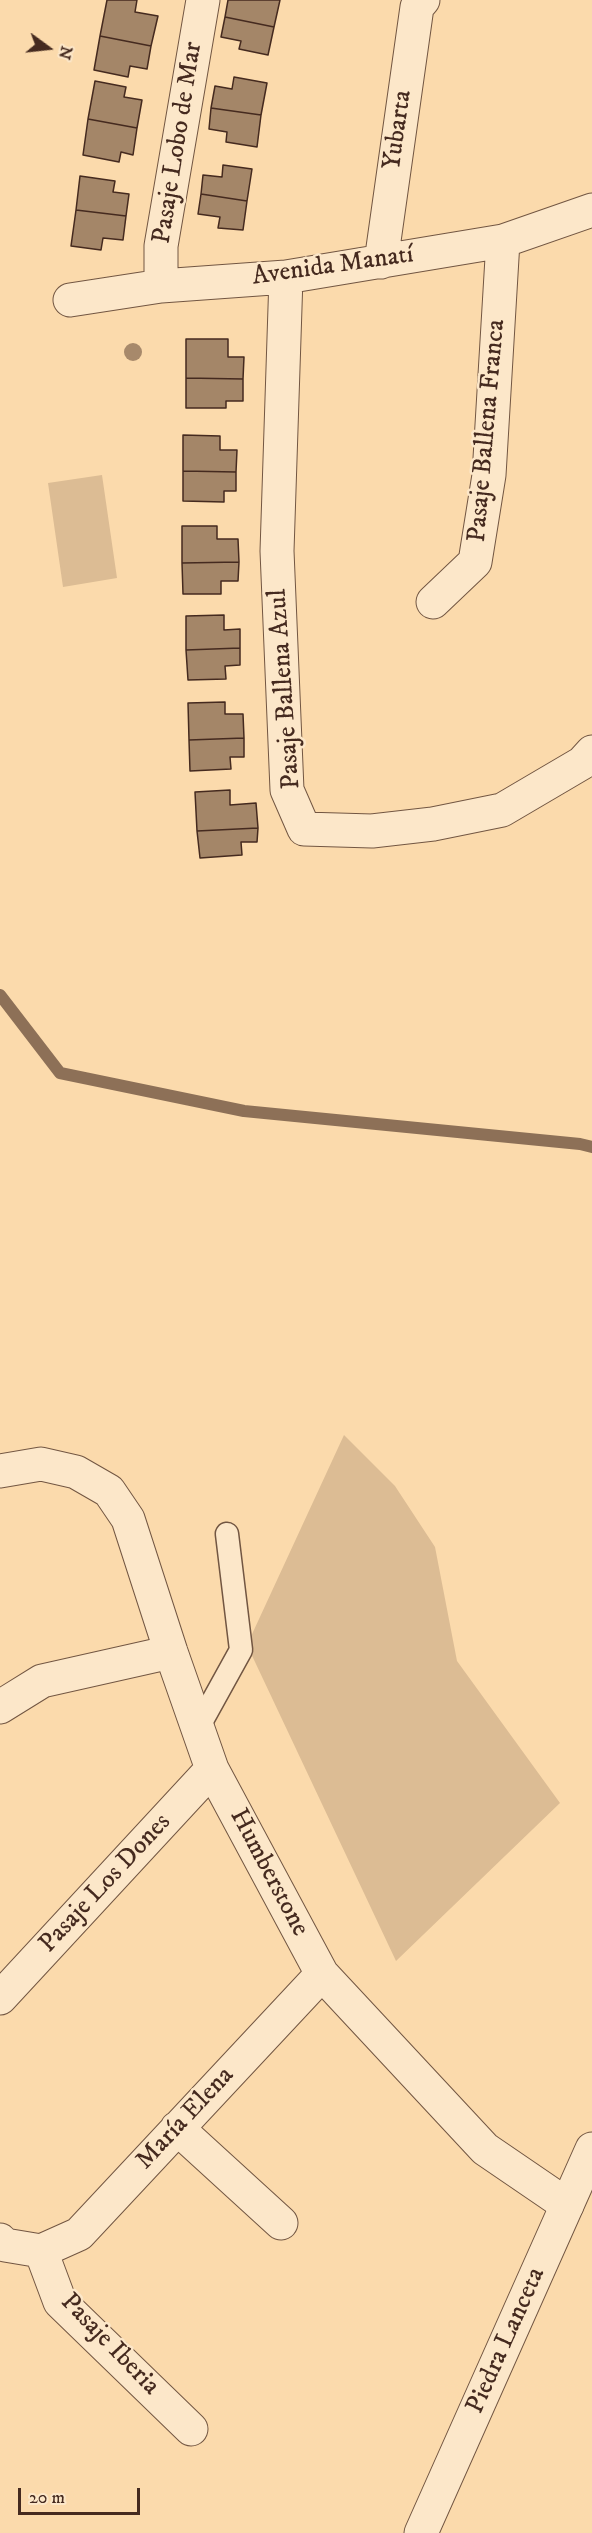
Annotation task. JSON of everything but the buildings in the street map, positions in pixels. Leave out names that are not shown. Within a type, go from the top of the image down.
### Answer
[{"type":"street","name":"Pasaje Lobo de Mar","points":[[161,286],[161,246],[203,0]]},
{"type":"street","name":"Yubarta","points":[[381,262],[417,7],[423,0]]},
{"type":"street","name":"Avenida Manatí","points":[[70,300],[161,286],[286,277],[503,241],[592,210]]},
{"type":"street","name":"Pasaje Ballena Franca","points":[[433,602],[476,562],[489,475],[503,241]]},
{"type":"street","name":"Pasaje Ballena Azul","points":[[286,277],[277,550],[287,790],[304,828],[372,831],[433,824],[502,810],[582,763],[592,752]]},
{"type":"street","name":"Humberstone","points":[[0,1471],[41,1464],[76,1472],[109,1491],[128,1519],[212,1769],[322,1974],[485,2148],[567,2205]]},
{"type":"street","points":[[0,1707],[42,1681],[171,1652]]},
{"type":"street","name":"Pasaje Los Dones","points":[[0,1998],[212,1769]]},
{"type":"street","name":"María Elena","points":[[41,2251],[79,2234],[322,1974]]},
{"type":"street","points":[[177,2128],[281,2223]]},
{"type":"street","name":"Piedra Lanceta","points":[[421,2533],[592,2149]]},
{"type":"street","points":[[0,2240],[5,2245],[41,2251]]},
{"type":"street","name":"Pasaje Iberia","points":[[41,2251],[60,2302],[191,2429]]},
{"type":"lane","points":[[199,1726],[242,1650],[227,1534]]},
{"type":"shaded area","points":[[102,475],[117,578],[63,587],[48,483]]},
{"type":"shaded area","points":[[344,1435],[395,1486],[435,1547],[457,1661],[560,1803],[396,1961],[247,1645]]},
{"type":"waterway","points":[[0,995],[60,1073],[244,1111],[592,1147]]}]
